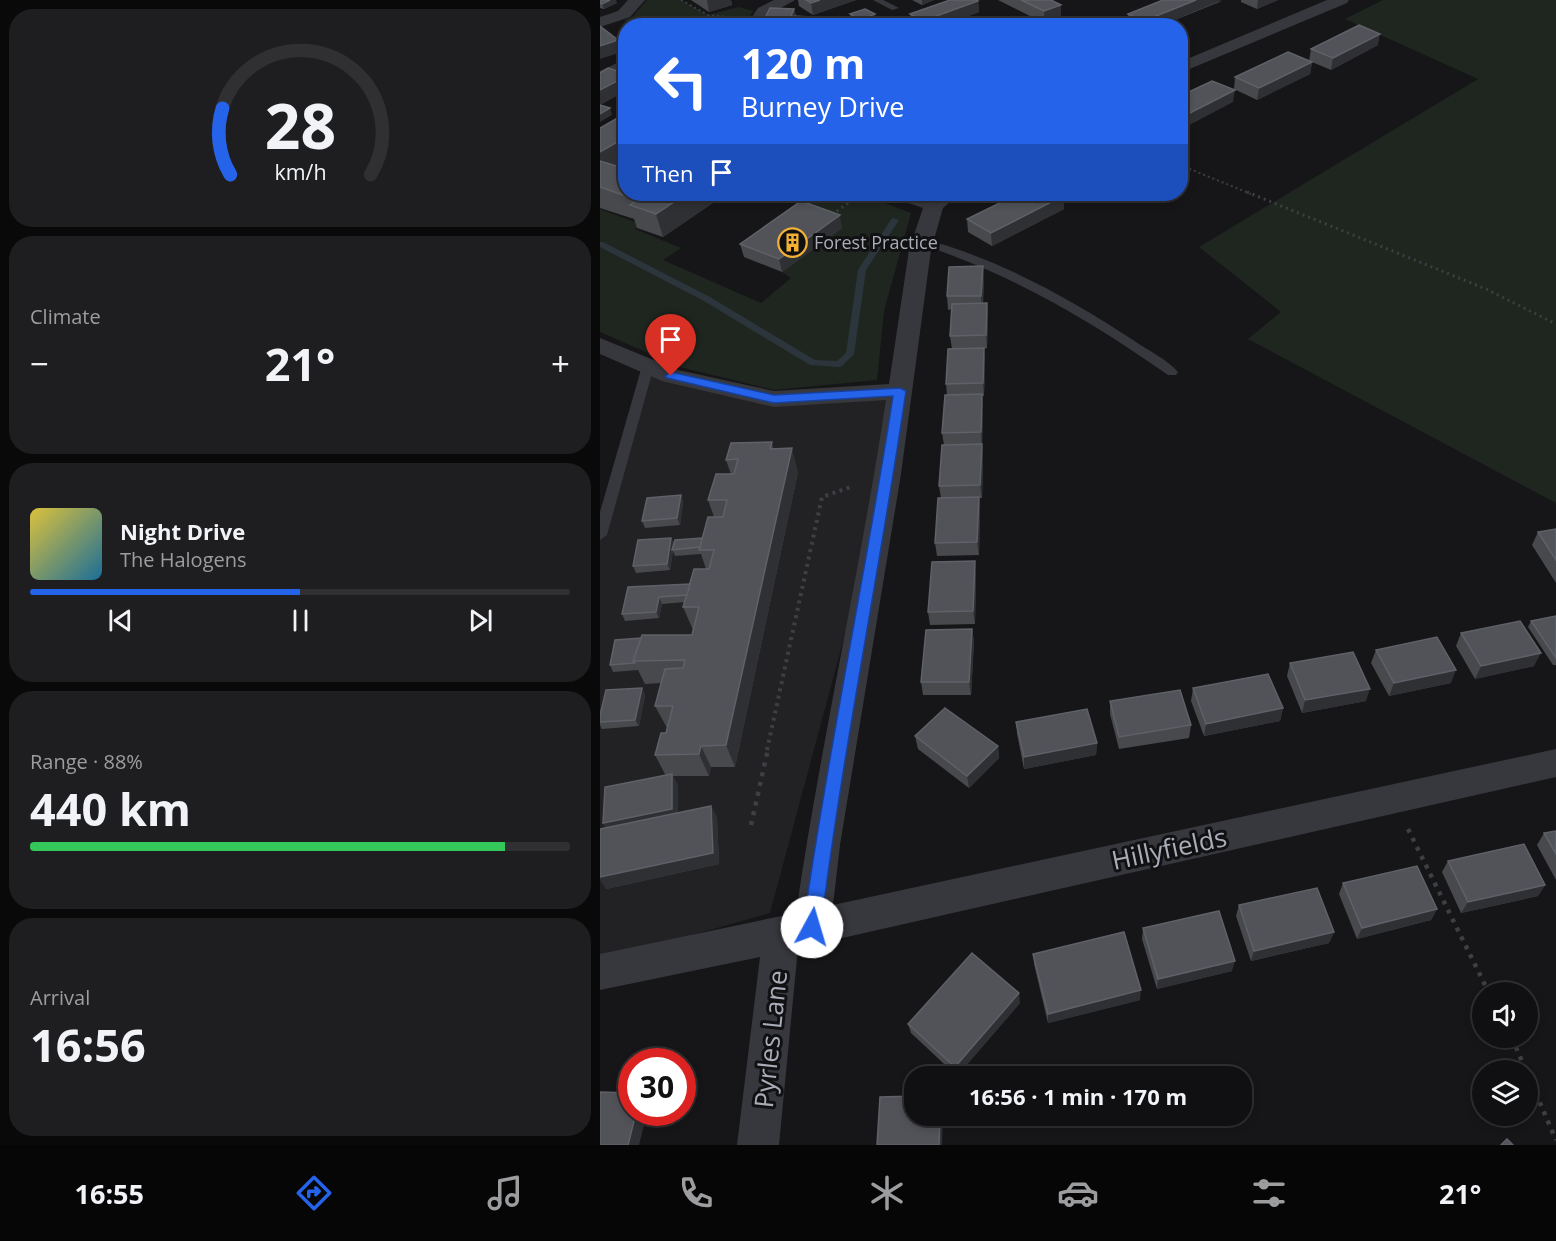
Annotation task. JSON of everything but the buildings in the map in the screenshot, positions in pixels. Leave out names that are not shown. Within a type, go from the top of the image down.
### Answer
[{"type":"street","points":[[618,18],[637,0]]},
{"type":"street","points":[[759,18],[764,11],[787,0]]},
{"type":"street","points":[[1188,65],[1341,0]]},
{"type":"street","points":[[600,78],[618,68]]},
{"type":"street","name":"Pyrles Lane","points":[[758,1145],[797,930],[823,845],[888,474],[920,250],[940,201]]},
{"type":"street","points":[[600,345],[671,376],[774,399],[900,391]]},
{"type":"street","name":"Hillyfields","points":[[600,972],[1556,763]]},
{"type":"lane","points":[[877,0],[895,8]]},
{"type":"lane","points":[[924,242],[954,251],[1073,308],[1172,372]]},
{"type":"lane","points":[[600,535],[648,366]]},
{"type":"path","points":[[681,0],[708,15],[729,18]]},
{"type":"path","points":[[1188,168],[1486,289],[1556,324]]},
{"type":"path","points":[[824,221],[851,201]]},
{"type":"path","points":[[751,825],[822,497],[888,474]]},
{"type":"path","points":[[1395,799],[1484,982]]},
{"type":"path","points":[[1516,1048],[1556,1140]]},
{"type":"shaded area","points":[[647,0],[681,0],[708,15],[739,7],[753,11],[749,18],[628,18]]},
{"type":"shaded area","points":[[1383,0],[1556,0],[1556,503],[1248,339],[1281,312],[1199,247],[1478,79],[1345,19]]},
{"type":"shaded area","points":[[813,201],[880,201],[911,213],[884,311],[877,380],[774,390],[680,367],[600,332],[600,209],[640,224],[635,229],[681,248],[663,260],[761,303],[791,278],[782,272],[804,208]]},
{"type":"shaded area","points":[[648,366],[774,399],[900,391],[888,474],[770,913],[600,961],[600,535]]},
{"type":"waterway","points":[[600,244],[707,299],[813,363],[839,364],[850,354],[862,270],[895,220]]},
{"type":"place","name":"Forest Practice","points":[[793,242]]},
{"type":"route","points":[[671,376],[774,399],[900,391],[888,474],[823,845],[812,927]]}]
